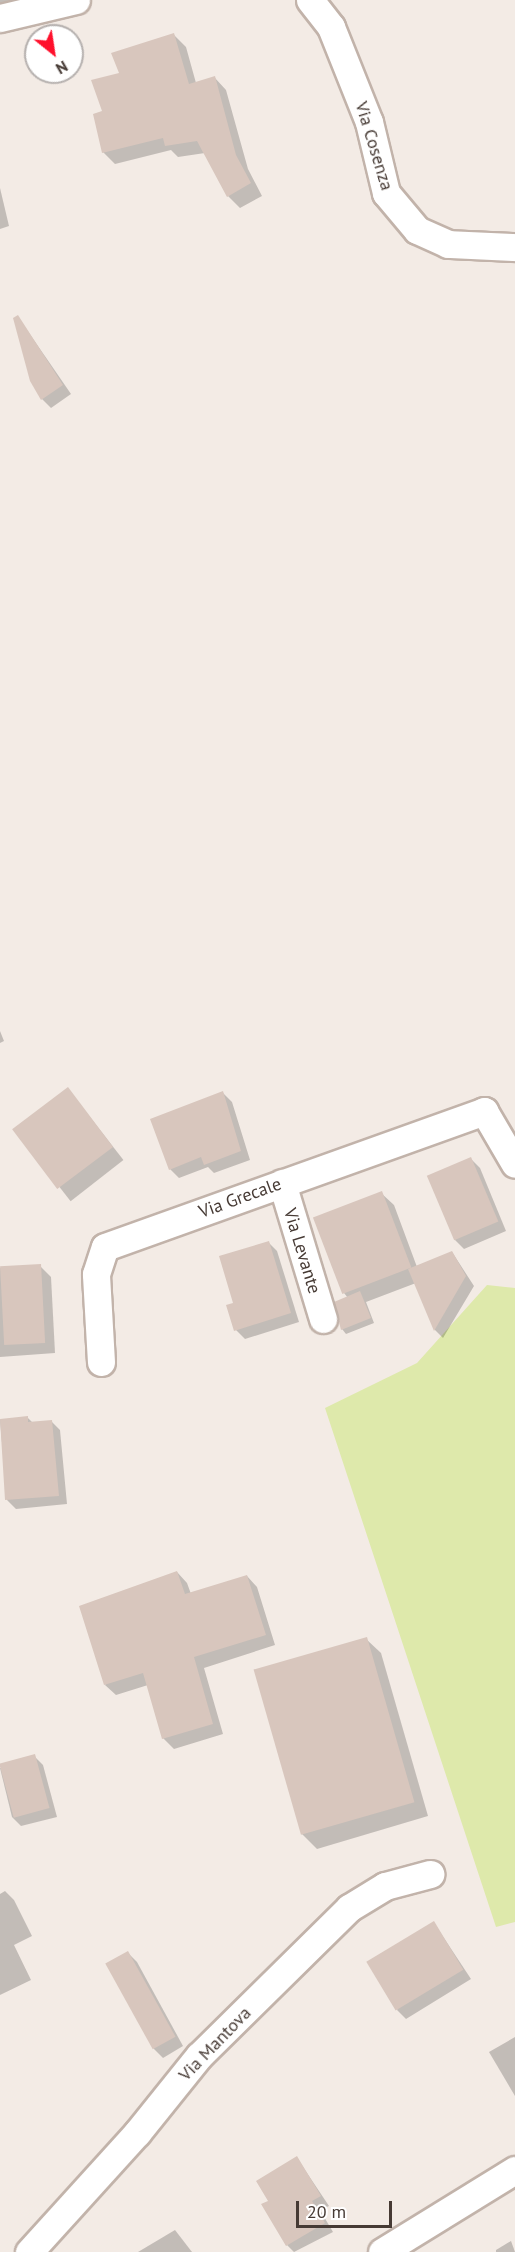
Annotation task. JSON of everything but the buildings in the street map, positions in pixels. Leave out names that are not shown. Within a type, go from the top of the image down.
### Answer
[{"type":"street","points":[[0,18],[76,0]]},
{"type":"street","name":"Via Cosenza","points":[[310,0],[331,27],[365,112],[386,193],[417,230],[448,244],[515,247]]},
{"type":"street","name":"Via Grecale","points":[[101,1362],[96,1274],[105,1247],[484,1111],[515,1164]]},
{"type":"street","name":"Via Levante","points":[[282,1183],[323,1319]]},
{"type":"street","name":"Via Mantova","points":[[29,2252],[137,2133],[199,2056],[349,1908],[385,1886],[430,1874]]},
{"type":"street","points":[[382,2252],[515,2170]]},
{"type":"green space","points":[[487,1285],[515,1288],[515,1922],[496,1927],[325,1408],[417,1363]]}]
